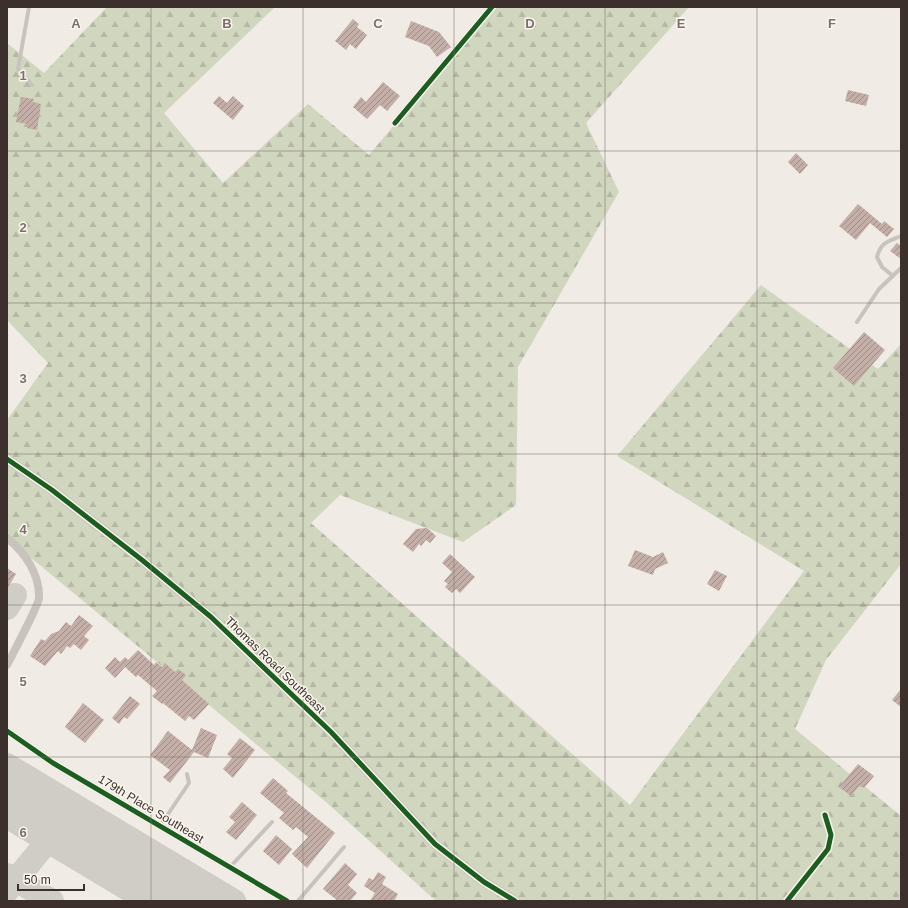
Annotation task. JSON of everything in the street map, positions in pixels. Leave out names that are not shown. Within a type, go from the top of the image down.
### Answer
[{"type":"street","points":[[395,122],[492,7]]},
{"type":"street","name":"Thomas Road Southeast","points":[[7,459],[52,490],[130,550],[211,617],[331,732],[435,844],[484,882],[515,901]]},
{"type":"street","points":[[7,538],[16,545],[34,570],[39,599],[7,665]]},
{"type":"street","name":"179th Place Southeast","points":[[7,731],[53,763],[287,901]]},
{"type":"street","points":[[787,901],[828,849],[831,834],[825,815]]},
{"type":"lane","points":[[29,7],[18,69],[32,85]]},
{"type":"lane","points":[[892,276],[882,267],[877,257],[880,248],[887,242],[901,236]]},
{"type":"lane","points":[[857,322],[879,289],[901,268]]},
{"type":"lane","points":[[160,826],[189,783],[187,774]]},
{"type":"lane","points":[[230,867],[272,822]]},
{"type":"lane","points":[[298,901],[344,846]]},
{"type":"green space","points":[[107,7],[275,7],[164,113],[223,183],[308,104],[369,155],[494,7],[689,7],[586,123],[619,192],[518,367],[516,505],[463,542],[340,495],[311,523],[630,805],[804,571],[617,456],[761,285],[878,369],[901,344],[901,564],[826,660],[795,729],[901,816],[901,901],[436,901],[326,802],[7,538],[7,420],[48,363],[7,320],[7,43],[44,73]]},
{"type":"building","points":[[353,19],[359,24],[357,27],[367,35],[356,49],[350,44],[346,50],[335,41]]},
{"type":"building","points":[[411,21],[439,32],[451,47],[437,57],[429,46],[405,37]]},
{"type":"building","points":[[383,82],[400,96],[387,111],[380,105],[367,119],[353,107],[361,97],[366,102]]},
{"type":"building","points":[[848,90],[869,95],[866,106],[845,101]]},
{"type":"building","points":[[219,96],[227,103],[233,96],[244,106],[233,120],[213,103]]},
{"type":"building","points":[[21,97],[34,99],[33,102],[41,104],[37,130],[27,128],[28,124],[16,122]]},
{"type":"building","points":[[796,153],[808,165],[800,174],[788,162]]},
{"type":"building","points":[[858,204],[882,224],[884,221],[894,229],[887,237],[870,223],[856,240],[839,226]]},
{"type":"building","points":[[897,243],[901,246],[901,259],[890,251]]},
{"type":"building","points":[[864,332],[885,350],[854,386],[833,368]]},
{"type":"building","points":[[427,528],[436,536],[430,543],[426,540],[421,546],[419,544],[413,552],[403,544],[416,529]]},
{"type":"building","points":[[635,550],[653,557],[663,552],[668,563],[655,569],[653,575],[628,566]]},
{"type":"building","points":[[450,554],[475,577],[460,593],[456,589],[452,593],[445,587],[448,584],[444,581],[452,572],[442,563]]},
{"type":"building","points":[[7,568],[16,574],[7,589]]},
{"type":"building","points":[[715,570],[727,576],[719,591],[707,584]]},
{"type":"building","points":[[79,615],[93,626],[84,636],[89,640],[81,650],[74,644],[70,648],[67,646],[61,654],[58,651],[45,666],[30,656],[41,639],[45,641],[51,634],[59,631],[66,622],[71,626]]},
{"type":"building","points":[[138,650],[154,665],[156,662],[162,667],[165,663],[175,672],[178,669],[186,675],[182,680],[209,704],[194,720],[189,716],[185,721],[163,703],[162,704],[152,696],[157,691],[138,675],[136,677],[125,667],[115,678],[105,668],[115,657],[120,662],[125,657],[128,660]]},
{"type":"building","points":[[901,689],[901,707],[892,700]]},
{"type":"building","points":[[130,696],[140,704],[127,719],[124,717],[119,724],[112,718]]},
{"type":"building","points":[[83,703],[104,720],[85,743],[65,727]]},
{"type":"building","points":[[201,728],[217,735],[208,758],[194,752],[170,783],[163,777],[170,770],[150,755],[168,731],[192,750]]},
{"type":"building","points":[[240,738],[255,750],[233,778],[223,769],[232,758],[227,754]]},
{"type":"building","points":[[858,764],[874,776],[864,788],[860,785],[851,796],[839,787]]},
{"type":"building","points":[[273,778],[288,791],[286,793],[335,833],[307,868],[292,854],[308,837],[296,827],[293,830],[279,818],[284,813],[260,793]]},
{"type":"building","points":[[242,802],[257,815],[236,840],[226,832],[235,822],[229,817]]},
{"type":"building","points":[[276,835],[292,849],[279,865],[263,851]]},
{"type":"building","points":[[345,863],[357,874],[348,885],[357,893],[350,901],[338,901],[323,889]]},
{"type":"building","points":[[378,872],[386,877],[382,884],[398,894],[394,901],[370,901],[375,893],[364,886],[369,878],[373,880]]},
{"type":"taxiway","points":[[7,608],[15,595]]},
{"type":"taxiway","points":[[7,765],[234,901]]},
{"type":"taxiway","points":[[7,891],[59,827]]},
{"type":"taxiway","points":[[7,875],[52,901]]},
{"type":"runway","points":[[7,796],[182,901]]},
{"type":"cycle path","points":[[395,123],[492,7]]},
{"type":"cycle path","points":[[7,459],[52,490],[142,560],[211,617],[331,732],[435,844],[484,882],[515,901]]},
{"type":"cycle path","points":[[7,731],[53,763],[287,901]]},
{"type":"cycle path","points":[[787,901],[828,849],[831,835],[825,815]]}]
